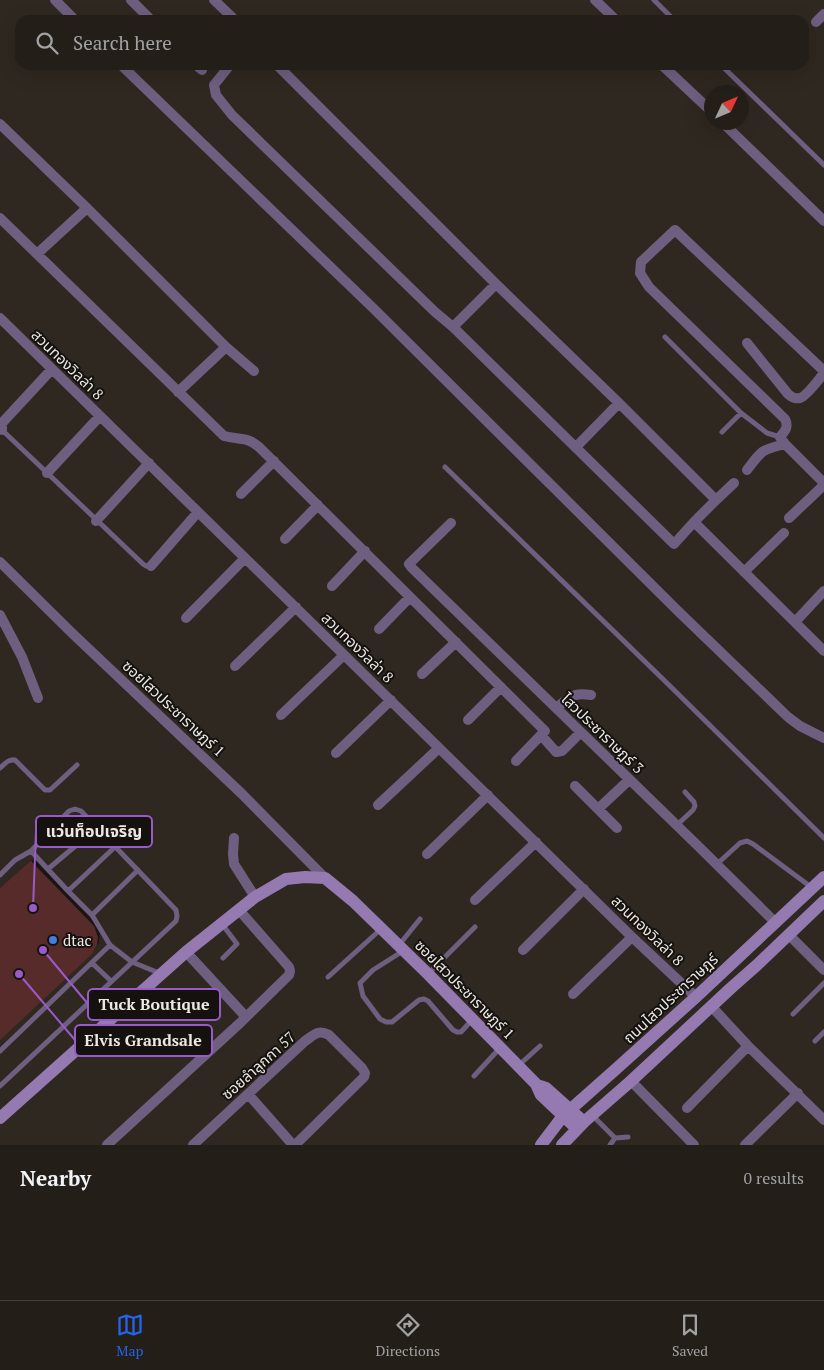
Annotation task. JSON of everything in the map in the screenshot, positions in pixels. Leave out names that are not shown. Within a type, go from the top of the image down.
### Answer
[{"type":"street","points":[[131,0],[146,15]]},
{"type":"street","points":[[214,0],[230,15]]},
{"type":"street","points":[[595,0],[611,15]]},
{"type":"street","points":[[61,2],[71,15]]},
{"type":"street","points":[[816,22],[824,14]]},
{"type":"street","points":[[126,70],[366,301],[666,599],[781,710],[800,726],[824,738]]},
{"type":"street","points":[[226,70],[214,85],[216,95],[227,109],[674,544],[734,483]]},
{"type":"street","points":[[282,70],[716,500]]},
{"type":"street","points":[[667,70],[704,104]]},
{"type":"street","points":[[0,124],[226,347],[254,371]]},
{"type":"street","points":[[730,130],[824,221]]},
{"type":"street","points":[[37,254],[87,208]]},
{"type":"street","points":[[0,218],[224,436],[253,441],[545,731],[516,761]]},
{"type":"street","points":[[747,343],[792,397],[799,398],[804,395],[824,372],[675,230],[641,262],[640,273],[649,287],[785,419],[787,424],[782,440],[761,452],[747,470]]},
{"type":"street","points":[[453,327],[496,284]]},
{"type":"street","name":"สวนทองวิลล่า 8","points":[[2,323],[52,369],[632,937],[696,997]]},
{"type":"street","points":[[178,392],[226,347]]},
{"type":"street","points":[[2,430],[2,423],[52,369]]},
{"type":"street","points":[[576,447],[619,403]]},
{"type":"street","points":[[47,473],[100,416]]},
{"type":"street","points":[[782,440],[824,484],[789,518]]},
{"type":"street","points":[[241,494],[274,461]]},
{"type":"street","points":[[96,521],[148,463]]},
{"type":"street","points":[[285,540],[318,505]]},
{"type":"street","points":[[151,566],[198,512]]},
{"type":"street","points":[[694,522],[824,650]]},
{"type":"street","name":"ไสวประชาราษฎร์ 3","points":[[450,523],[409,564],[412,568],[776,923]]},
{"type":"street","points":[[744,572],[784,533]]},
{"type":"street","points":[[332,586],[365,551]]},
{"type":"street","points":[[186,618],[245,558]]},
{"type":"street","name":"ซอยไสวประชาราษฎร์ 1","points":[[2,568],[241,794],[325,878],[353,901],[536,1084],[546,1088],[566,1112],[584,1122]]},
{"type":"street","points":[[795,622],[824,591]]},
{"type":"street","points":[[379,629],[410,597]]},
{"type":"street","points":[[235,666],[296,607]]},
{"type":"street","points":[[0,615],[22,657],[38,698]]},
{"type":"street","points":[[422,674],[456,642]]},
{"type":"street","points":[[281,715],[344,654]]},
{"type":"street","points":[[468,720],[501,687]]},
{"type":"street","points":[[556,708],[574,695],[580,693],[592,695]]},
{"type":"street","points":[[336,753],[391,700]]},
{"type":"street","points":[[541,735],[556,752],[562,751],[580,732]]},
{"type":"street","points":[[378,805],[439,748]]},
{"type":"street","points":[[598,809],[629,780]]},
{"type":"street","points":[[575,786],[617,828]]},
{"type":"street","points":[[427,854],[488,795]]},
{"type":"street","points":[[234,838],[234,864],[255,897]]},
{"type":"street","points":[[475,900],[536,842]]},
{"type":"street","points":[[0,1118],[186,952],[255,897],[286,879],[305,877],[325,878]]},
{"type":"street","name":"ถนนไสวประชาราษฎร์","points":[[541,1145],[566,1112],[616,1070],[824,877]]},
{"type":"street","points":[[523,950],[584,889]]},
{"type":"street","points":[[562,1145],[584,1122],[631,1081],[824,901]]},
{"type":"street","points":[[107,1145],[289,975],[289,968],[240,910]]},
{"type":"street","points":[[789,935],[822,965]]},
{"type":"street","points":[[573,994],[632,937]]},
{"type":"street","points":[[186,952],[246,1017]]},
{"type":"street","points":[[711,1006],[748,1046],[824,1120]]},
{"type":"street","name":"ซอยลำลูกกา 57","points":[[193,1145],[305,1042],[318,1032],[324,1032],[362,1068],[365,1073],[364,1077],[294,1145]]},
{"type":"street","points":[[687,1108],[748,1046]]},
{"type":"street","points":[[602,1080],[615,1094]]},
{"type":"street","points":[[631,1081],[694,1145]]},
{"type":"street","points":[[248,1094],[294,1145]]},
{"type":"street","points":[[745,1145],[798,1094]]},
{"type":"lane","points":[[654,0],[669,15]]},
{"type":"lane","points":[[726,70],[824,165]]},
{"type":"lane","points":[[665,337],[741,412],[767,433],[782,440]]},
{"type":"lane","points":[[722,432],[741,412]]},
{"type":"lane","points":[[2,430],[143,564],[151,566]]},
{"type":"lane","points":[[445,467],[824,838]]},
{"type":"lane","points":[[0,768],[8,761],[15,760],[45,790],[50,790],[77,765]]},
{"type":"lane","points":[[677,826],[695,806],[694,802],[685,792]]},
{"type":"lane","points":[[0,875],[16,860],[31,851],[69,811],[75,809],[81,811],[98,827],[176,910],[177,916],[176,921],[0,1086]]},
{"type":"lane","points":[[48,869],[98,827]]},
{"type":"lane","points":[[717,864],[740,843],[747,842],[753,844],[813,888]]},
{"type":"lane","points":[[68,891],[116,846]]},
{"type":"lane","points":[[31,851],[92,915],[110,945],[132,962],[162,974]]},
{"type":"lane","points":[[92,915],[138,870]]},
{"type":"lane","points":[[420,919],[401,948],[360,983],[363,996],[380,1019],[386,1022],[392,1022],[420,1000],[424,999],[457,1032],[461,1032],[472,1020]]},
{"type":"lane","points":[[222,924],[237,944],[223,958]]},
{"type":"lane","points":[[428,974],[475,928]]},
{"type":"lane","points":[[328,976],[381,929]]},
{"type":"lane","points":[[0,1051],[110,945]]},
{"type":"lane","points":[[92,963],[111,982]]},
{"type":"lane","points":[[793,1014],[824,984]]},
{"type":"lane","points":[[815,1041],[824,1032]]},
{"type":"lane","points":[[518,1066],[540,1046]]},
{"type":"lane","points":[[474,1076],[500,1048]]},
{"type":"lane","points":[[584,1122],[615,1138],[628,1138]]},
{"type":"lane","points":[[610,1145],[615,1138]]},
{"type":"building","points":[[31,861],[94,926],[98,937],[97,945],[92,954],[0,1040],[0,888]]},
{"type":"place","name":"แว่นท็อปเจริญ","points":[[33,908]]},
{"type":"place","name":"dtac","points":[[53,940]]},
{"type":"place","name":"Tuck Boutique","points":[[43,950]]},
{"type":"place","name":"Elvis Grandsale","points":[[19,974]]}]
